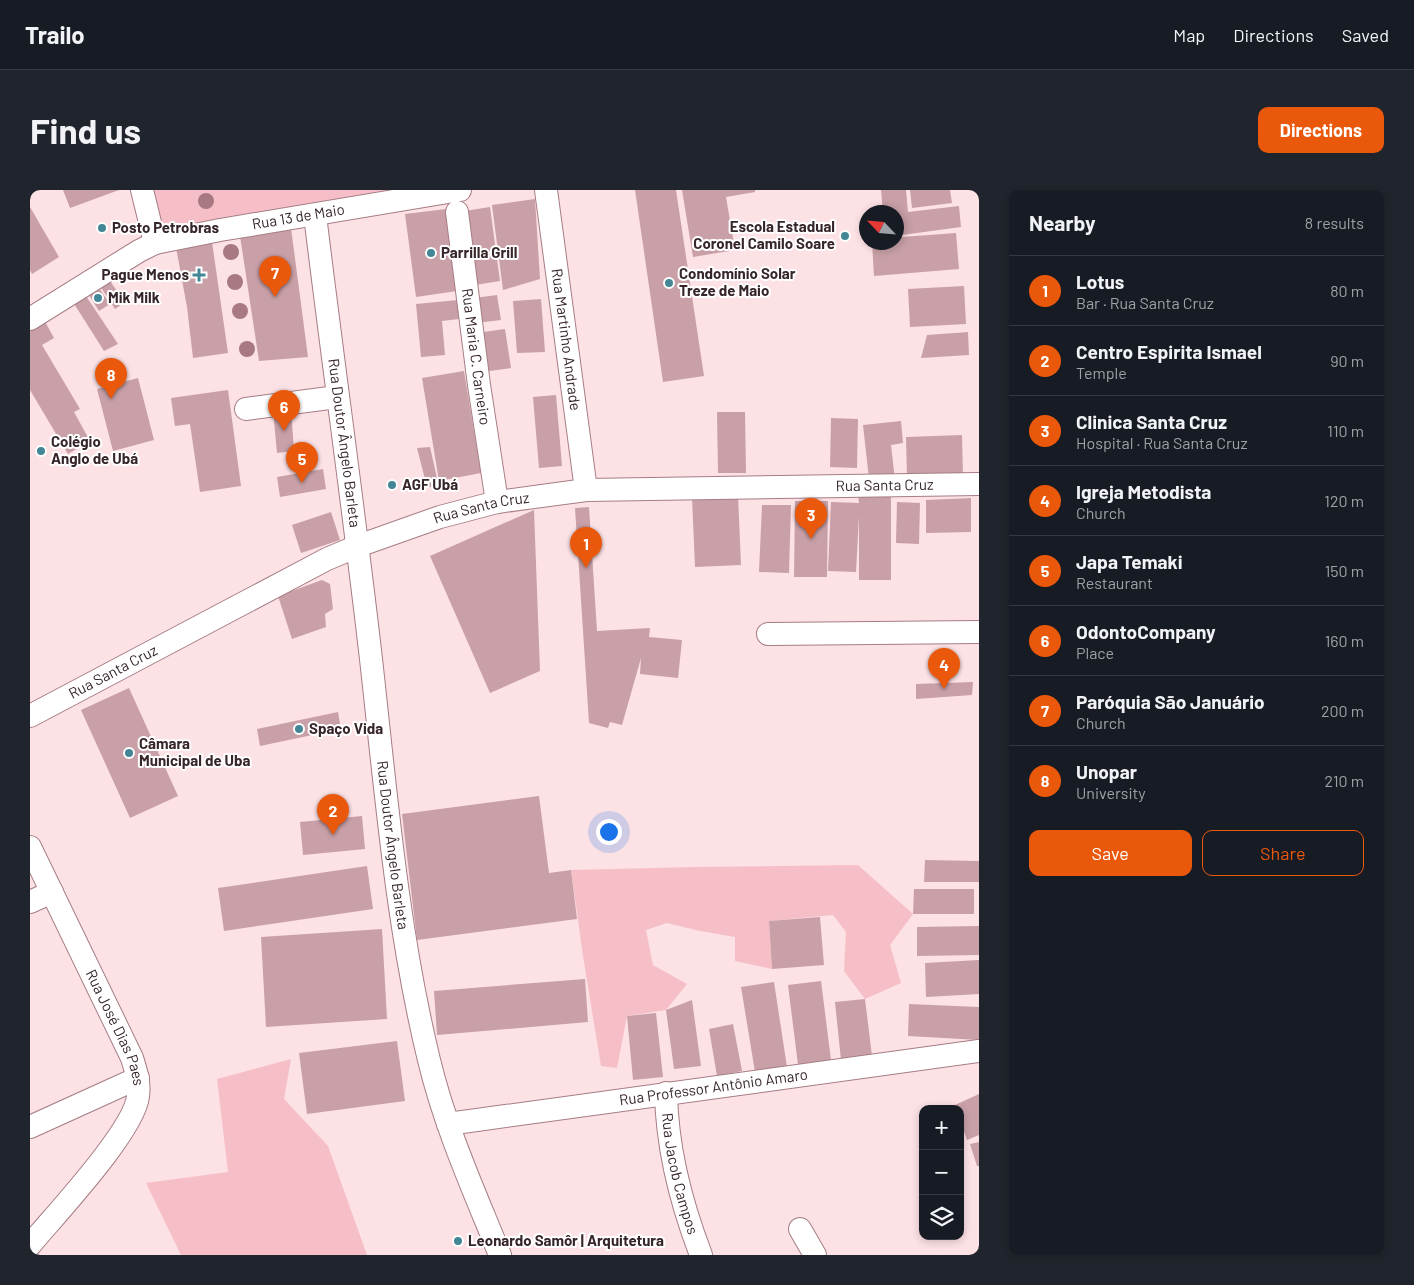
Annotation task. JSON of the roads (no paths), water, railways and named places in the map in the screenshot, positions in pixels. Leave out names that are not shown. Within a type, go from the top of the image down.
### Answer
[{"type":"street","points":[[30,319],[147,247],[142,190]]},
{"type":"street","name":"Rua Martinho Andrade","points":[[546,190],[586,490]]},
{"type":"street","name":"Rua 13 de Maio","points":[[147,247],[220,230],[315,215],[425,193],[458,201]]},
{"type":"street","name":"Rua Maria C. Carneiro","points":[[458,201],[479,385],[497,502]]},
{"type":"street","name":"Rua Doutor Ângelo Barleta","points":[[315,215],[337,397],[358,546],[398,891],[416,996],[429,1062],[448,1124],[500,1255]]},
{"type":"street","points":[[246,409],[337,397]]},
{"type":"street","name":"Rua Santa Cruz","points":[[30,716],[327,559],[440,517],[497,502],[586,490],[979,484]]},
{"type":"street","points":[[768,634],[979,632]]},
{"type":"street","name":"Rua José Dias Paes","points":[[30,847],[132,1058],[138,1078],[138,1098],[133,1113],[121,1133],[30,1246]]},
{"type":"street","points":[[30,902],[52,892]]},
{"type":"street","name":"Rua Professor Antônio Amaro","points":[[448,1124],[979,1051]]},
{"type":"street","points":[[30,1127],[138,1078]]},
{"type":"street","name":"Rua Jacob Campos","points":[[666,1093],[666,1119],[672,1154],[682,1198],[701,1255]]},
{"type":"street","points":[[800,1229],[816,1255]]},
{"type":"place","name":"Posto Petrobras","points":[[102,228]]},
{"type":"place","name":"Escola Estadual Coronel Camilo Soare","points":[[845,236]]},
{"type":"place","name":"Parrilla Grill","points":[[431,253]]},
{"type":"place","name":"Pague Menos","points":[[199,275]]},
{"type":"place","name":"Condomínio Solar Treze de Maio","points":[[669,283]]},
{"type":"place","name":"Paróquia São Januário","points":[[275,297]]},
{"type":"place","name":"Mik Milk","points":[[98,298]]},
{"type":"place","name":"Unopar","points":[[111,399]]},
{"type":"place","name":"OdontoCompany","points":[[284,431]]},
{"type":"place","name":"Colégio Anglo de Ubá","points":[[41,451]]},
{"type":"place","name":"Japa Temaki","points":[[302,483]]},
{"type":"place","name":"AGF Ubá","points":[[392,485]]},
{"type":"place","name":"Clinica Santa Cruz","points":[[811,539]]},
{"type":"place","name":"Lotus","points":[[586,568]]},
{"type":"place","name":"Igreja Metodista","points":[[944,689]]},
{"type":"place","name":"Spaço Vida","points":[[299,729]]},
{"type":"place","name":"Câmara Municipal de Uba","points":[[129,753]]},
{"type":"place","name":"Centro Espirita Ismael","points":[[333,835]]},
{"type":"place","name":"Leonardo Samôr | Arquitetura","points":[[458,1241]]}]
